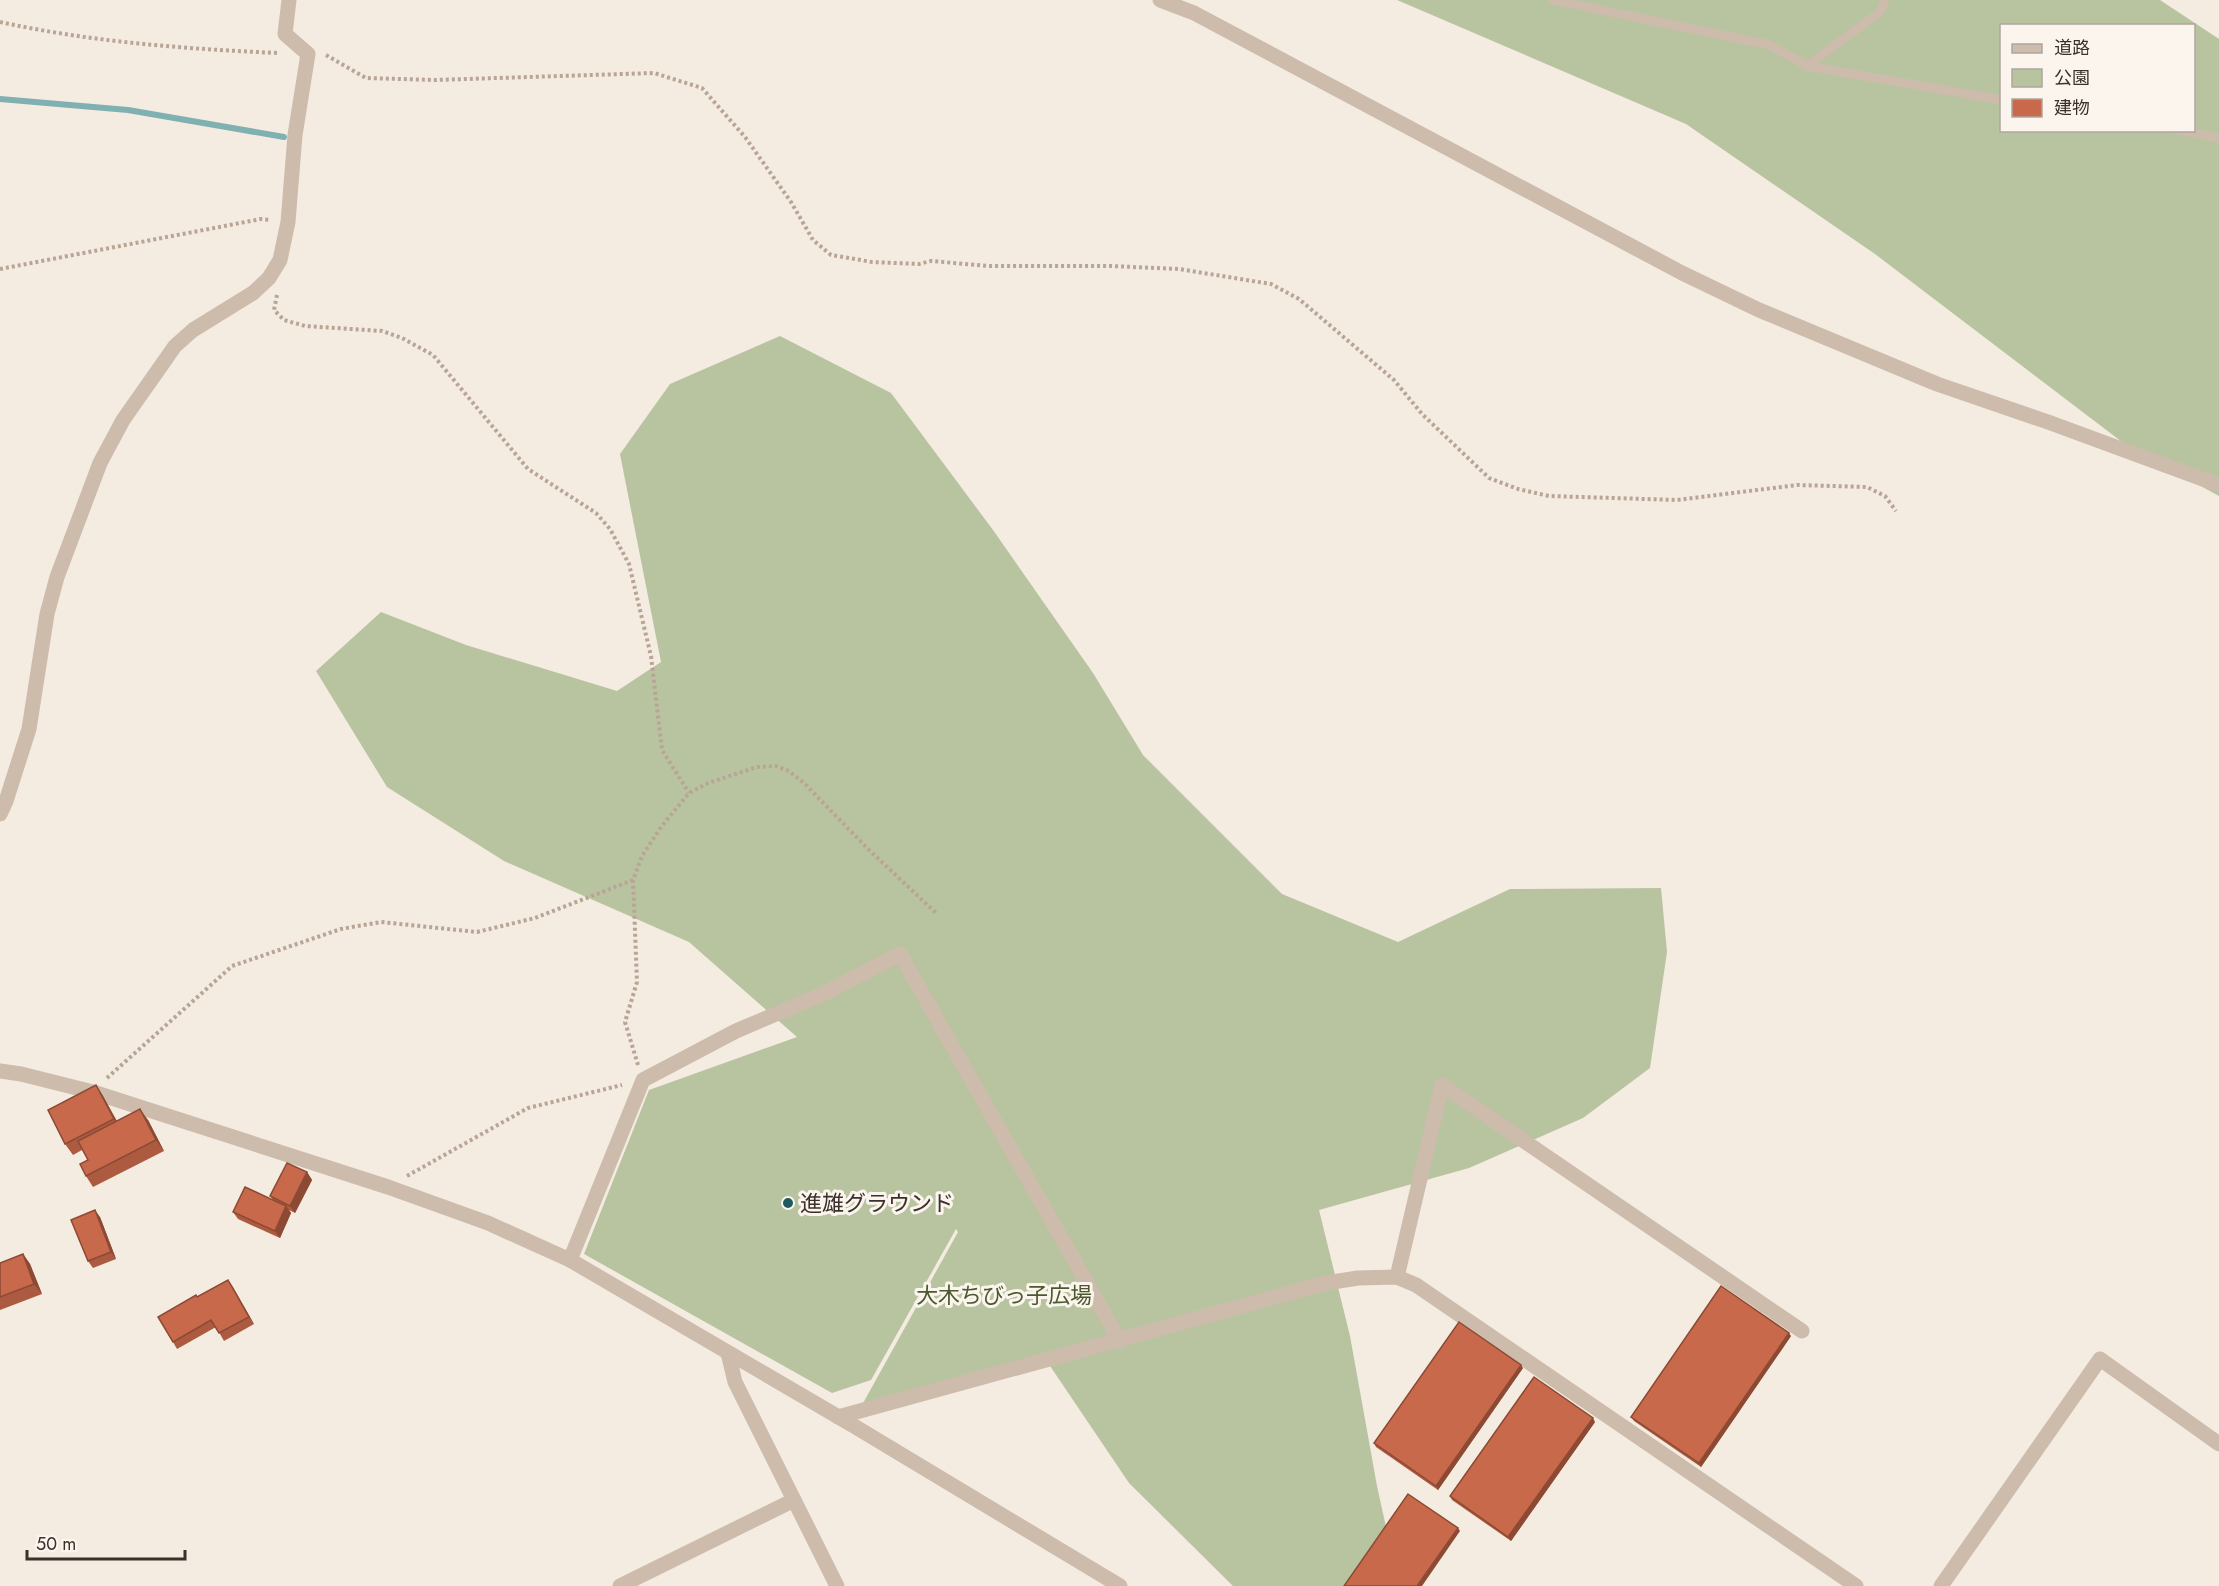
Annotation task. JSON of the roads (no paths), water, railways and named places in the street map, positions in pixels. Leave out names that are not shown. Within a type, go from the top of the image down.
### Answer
[{"type":"street","points":[[0,814],[29,729],[47,614],[57,577],[100,463],[123,420],[175,346],[193,330],[253,293],[269,278],[280,260],[288,222],[295,135],[308,54],[285,34],[289,0]]},
{"type":"street","points":[[1160,0],[1194,13],[1671,268],[1759,310],[1937,384],[2049,422],[2219,485]]},
{"type":"street","points":[[570,1260],[643,1080],[736,1031],[823,994],[900,954],[1120,1341]]},
{"type":"street","points":[[0,1071],[93,1092],[388,1187],[488,1223],[570,1260],[1120,1586]]},
{"type":"street","points":[[1397,1277],[1442,1085],[1802,1331]]},
{"type":"street","points":[[838,1417],[1326,1283],[1358,1278],[1397,1277],[1416,1285],[1856,1586]]},
{"type":"street","points":[[728,1353],[735,1382],[837,1586]]},
{"type":"street","points":[[1941,1586],[2100,1359],[2219,1444]]},
{"type":"street","points":[[620,1586],[794,1500]]},
{"type":"lane","points":[[1553,0],[1770,45],[1807,66],[2000,100]]},
{"type":"lane","points":[[1807,66],[1880,12],[1885,0]]},
{"type":"lane","points":[[2188,132],[2219,138]]},
{"type":"waterway","points":[[0,99],[128,110],[284,137]]},
{"type":"place","name":"進雄グラウンド","points":[[788,1203]]},
{"type":"park label","name":"大木ちびっ子広場","points":[[1004,1295]]}]
